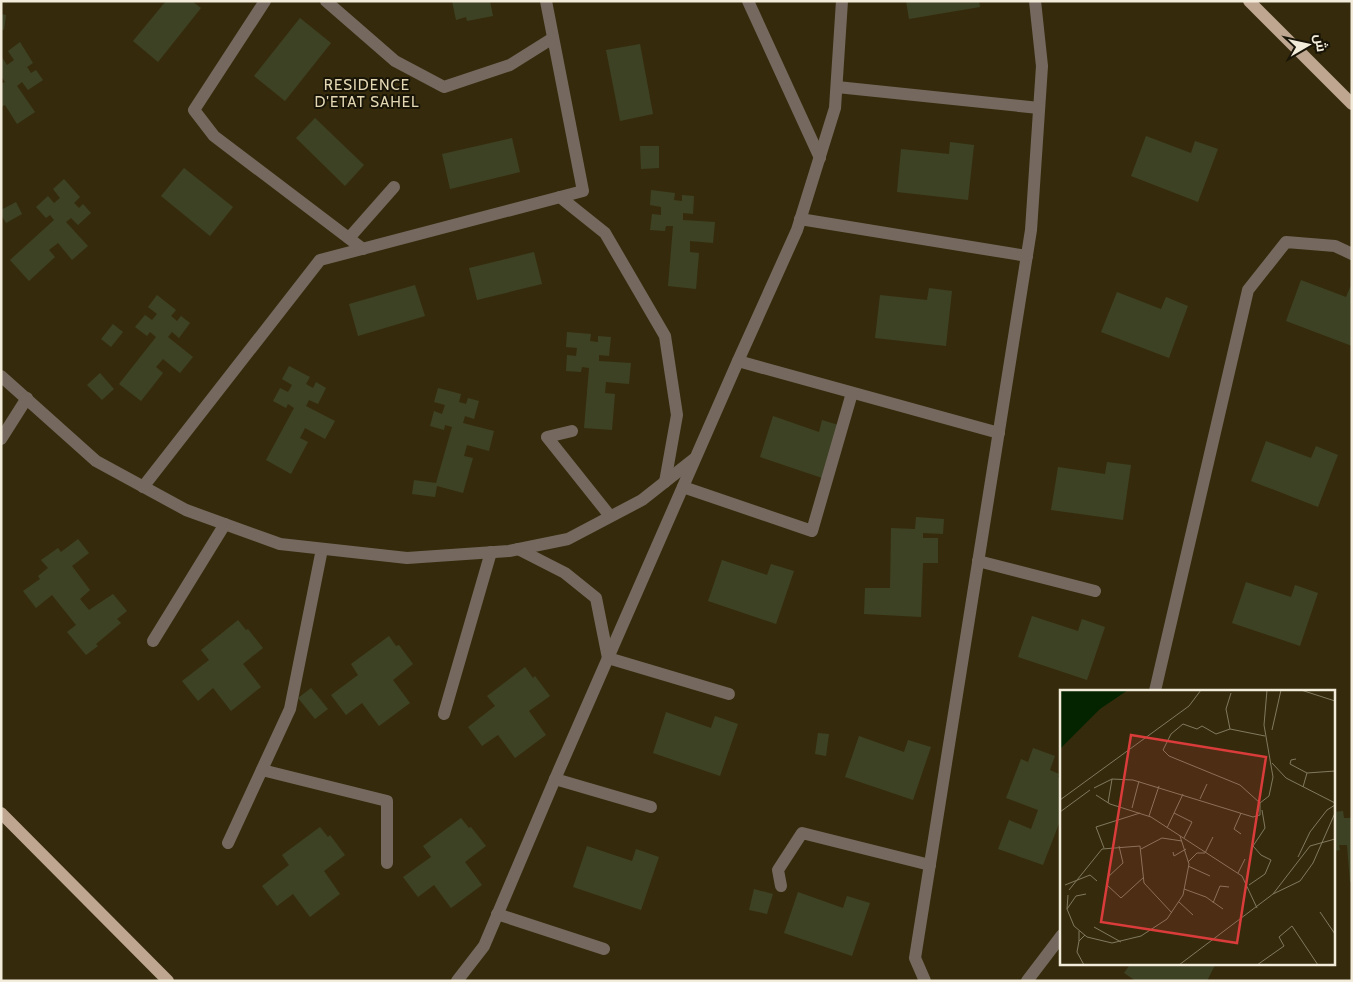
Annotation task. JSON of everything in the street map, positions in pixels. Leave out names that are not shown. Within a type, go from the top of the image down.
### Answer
[{"type":"main road","points":[[1249,1],[1352,104]]},
{"type":"main road","points":[[1,813],[168,981]]},
{"type":"street","points":[[266,1],[194,110],[214,136],[363,249]]},
{"type":"street","points":[[326,1],[394,61],[444,87],[510,65],[554,38]]},
{"type":"street","points":[[143,487],[320,260],[583,191],[546,1]]},
{"type":"street","points":[[748,1],[820,158]]},
{"type":"street","points":[[457,981],[484,946],[555,779],[797,230],[835,108],[842,1]]},
{"type":"street","points":[[925,981],[915,958],[1031,230],[1042,66],[1035,1]]},
{"type":"street","points":[[837,87],[1039,108]]},
{"type":"street","points":[[349,238],[394,187]]},
{"type":"street","points":[[560,197],[605,233],[665,336],[677,415],[665,482]]},
{"type":"street","points":[[800,219],[1027,256]]},
{"type":"street","points":[[1155,690],[1248,290],[1286,242],[1335,246],[1352,254]]},
{"type":"street","points":[[738,361],[999,434]]},
{"type":"street","points":[[1,376],[96,460],[186,510],[280,544],[407,558],[518,549],[568,539],[642,500],[695,459]]},
{"type":"street","points":[[683,487],[812,531],[852,393]]},
{"type":"street","points":[[1,439],[27,398]]},
{"type":"street","points":[[572,432],[548,436],[610,516]]},
{"type":"street","points":[[153,641],[225,524]]},
{"type":"street","points":[[228,844],[290,709],[322,549]]},
{"type":"street","points":[[518,549],[565,573],[596,598],[608,658]]},
{"type":"street","points":[[444,714],[491,552]]},
{"type":"street","points":[[978,561],[1095,591]]},
{"type":"street","points":[[608,658],[729,694]]},
{"type":"street","points":[[262,770],[387,801],[386,863]]},
{"type":"street","points":[[555,779],[651,807]]},
{"type":"street","points":[[781,886],[778,870],[802,833],[930,866]]},
{"type":"street","points":[[497,914],[604,949]]},
{"type":"street","points":[[1027,981],[1060,939]]},
{"type":"building","points":[[166,1],[192,1],[201,8],[158,62],[133,41]]},
{"type":"building","points":[[452,1],[490,1],[493,16],[467,21],[466,17],[456,20]]},
{"type":"building","points":[[906,1],[979,1],[980,7],[909,19]]},
{"type":"building","points":[[1,14],[6,15],[4,30],[1,29]]},
{"type":"building","points":[[300,18],[331,43],[285,101],[254,76]]},
{"type":"building","points":[[20,42],[33,63],[27,67],[31,73],[36,70],[43,80],[28,90],[22,82],[17,86],[35,112],[17,124],[5,105],[1,107],[1,84],[5,82],[1,76],[1,56],[7,65],[14,60],[8,51]]},
{"type":"building","points":[[640,44],[653,114],[620,121],[606,50]]},
{"type":"building","points":[[315,118],[364,165],[345,186],[296,138]]},
{"type":"building","points":[[1146,136],[1191,153],[1195,141],[1218,149],[1198,202],[1131,176]]},
{"type":"building","points":[[512,138],[520,172],[450,189],[442,154]]},
{"type":"building","points":[[950,142],[974,145],[968,200],[897,192],[901,149],[949,154]]},
{"type":"building","points":[[640,146],[659,146],[659,168],[641,169]]},
{"type":"building","points":[[184,168],[233,207],[210,236],[161,196]]},
{"type":"building","points":[[64,179],[80,197],[74,203],[79,208],[83,204],[91,213],[78,225],[71,218],[66,222],[88,246],[72,260],[58,243],[49,250],[55,257],[29,281],[10,260],[54,220],[50,215],[46,218],[36,207],[48,196],[54,203],[60,198],[53,189]]},
{"type":"building","points":[[651,190],[675,193],[674,200],[682,201],[682,195],[694,196],[693,214],[683,213],[683,220],[715,222],[713,243],[690,241],[690,252],[699,253],[696,289],[668,286],[673,226],[666,226],[665,231],[650,230],[652,214],[661,215],[661,207],[650,205]]},
{"type":"building","points":[[16,202],[22,214],[6,223],[1,215],[1,210]]},
{"type":"building","points":[[534,252],[542,284],[477,300],[469,268]]},
{"type":"building","points":[[1301,280],[1346,297],[1352,283],[1352,346],[1286,321]]},
{"type":"building","points":[[415,285],[425,316],[358,336],[349,304]]},
{"type":"building","points":[[929,288],[952,291],[946,346],[875,338],[880,295],[927,300]]},
{"type":"building","points":[[1117,292],[1161,309],[1166,297],[1188,306],[1169,358],[1101,332]]},
{"type":"building","points":[[157,295],[176,310],[171,316],[177,321],[181,316],[190,323],[179,338],[172,332],[168,337],[193,357],[180,373],[163,359],[156,367],[163,373],[141,401],[119,384],[156,337],[150,332],[147,336],[135,327],[145,315],[152,320],[157,314],[148,307]]},
{"type":"building","points":[[113,324],[123,332],[111,347],[101,339]]},
{"type":"building","points":[[567,332],[591,334],[590,341],[598,342],[598,336],[611,337],[609,356],[599,355],[599,361],[631,363],[629,384],[606,382],[605,393],[615,394],[612,430],[584,428],[589,368],[582,367],[581,372],[566,371],[567,355],[576,356],[577,348],[566,347]]},
{"type":"building","points":[[289,366],[310,377],[306,384],[313,388],[316,382],[326,388],[318,404],[309,400],[306,406],[335,421],[325,439],[305,428],[300,438],[308,442],[291,474],[266,460],[294,408],[288,404],[286,408],[273,401],[280,388],[288,392],[292,385],[282,379]]},
{"type":"building","points":[[100,373],[114,389],[102,400],[87,385]]},
{"type":"building","points":[[438,388],[461,394],[459,402],[466,404],[468,398],[479,401],[474,419],[465,416],[463,423],[494,431],[489,451],[467,445],[464,456],[473,458],[463,493],[437,486],[435,497],[412,494],[414,480],[436,483],[452,427],[445,425],[444,430],[430,426],[434,411],[442,414],[445,405],[434,402]]},
{"type":"building","points":[[773,416],[819,432],[822,420],[845,427],[828,480],[760,457]]},
{"type":"building","points":[[1266,441],[1311,458],[1316,446],[1338,455],[1318,507],[1251,481]]},
{"type":"building","points":[[1107,462],[1131,465],[1123,520],[1051,510],[1058,467],[1105,474]]},
{"type":"building","points":[[916,517],[944,519],[943,534],[923,533],[923,538],[938,538],[938,563],[923,563],[921,617],[864,614],[865,588],[890,588],[891,528],[915,529]]},
{"type":"building","points":[[78,539],[89,553],[72,566],[90,590],[80,599],[89,610],[113,594],[127,611],[117,619],[121,623],[86,655],[67,632],[76,625],[52,595],[36,608],[23,591],[40,579],[38,576],[48,568],[41,560],[58,548],[61,552]]},
{"type":"building","points":[[722,560],[767,575],[771,564],[794,571],[776,624],[708,601]]},
{"type":"building","points":[[1246,582],[1291,597],[1295,585],[1318,593],[1300,646],[1232,623]]},
{"type":"building","points":[[1032,616],[1078,631],[1082,619],[1105,627],[1087,680],[1018,657]]},
{"type":"building","points":[[238,620],[263,648],[243,664],[261,687],[231,711],[213,688],[198,701],[182,681],[209,660],[201,650]]},
{"type":"building","points":[[389,636],[396,646],[399,645],[413,664],[393,680],[410,703],[379,726],[362,703],[346,715],[331,695],[358,675],[351,664]]},
{"type":"building","points":[[525,667],[533,678],[535,676],[550,696],[529,711],[546,735],[515,758],[498,735],[482,746],[468,727],[495,706],[487,696]]},
{"type":"building","points":[[311,688],[328,709],[315,719],[298,698]]},
{"type":"building","points":[[666,712],[711,728],[715,716],[738,724],[720,776],[653,753]]},
{"type":"building","points":[[818,733],[829,734],[826,756],[815,754]]},
{"type":"building","points":[[859,736],[904,752],[908,740],[931,747],[913,800],[845,777]]},
{"type":"building","points":[[1033,748],[1055,756],[1050,770],[1059,774],[1058,777],[1060,778],[1060,821],[1043,865],[998,849],[1009,820],[1031,829],[1038,810],[1006,798],[1021,759],[1028,762]]},
{"type":"building","points":[[1343,811],[1344,818],[1352,818],[1352,882],[1350,882],[1347,845],[1339,845],[1340,850],[1336,851],[1336,812]]},
{"type":"building","points":[[461,818],[486,846],[465,862],[482,885],[451,908],[434,885],[418,897],[403,877],[431,857],[423,846]]},
{"type":"building","points":[[320,827],[328,837],[330,835],[345,855],[324,871],[340,894],[310,917],[293,894],[277,906],[262,886],[289,865],[282,855]]},
{"type":"building","points":[[587,846],[632,861],[636,849],[659,857],[641,910],[573,887]]},
{"type":"building","points":[[754,889],[773,894],[767,914],[749,910]]},
{"type":"building","points":[[798,892],[843,908],[847,896],[870,903],[852,956],[784,933]]},
{"type":"building","points":[[1130,964],[1216,964],[1207,981],[1136,981],[1124,973]]},
{"type":"district","name":"RESIDENCE D'ETAT SAHEL","points":[[367,94]]}]
